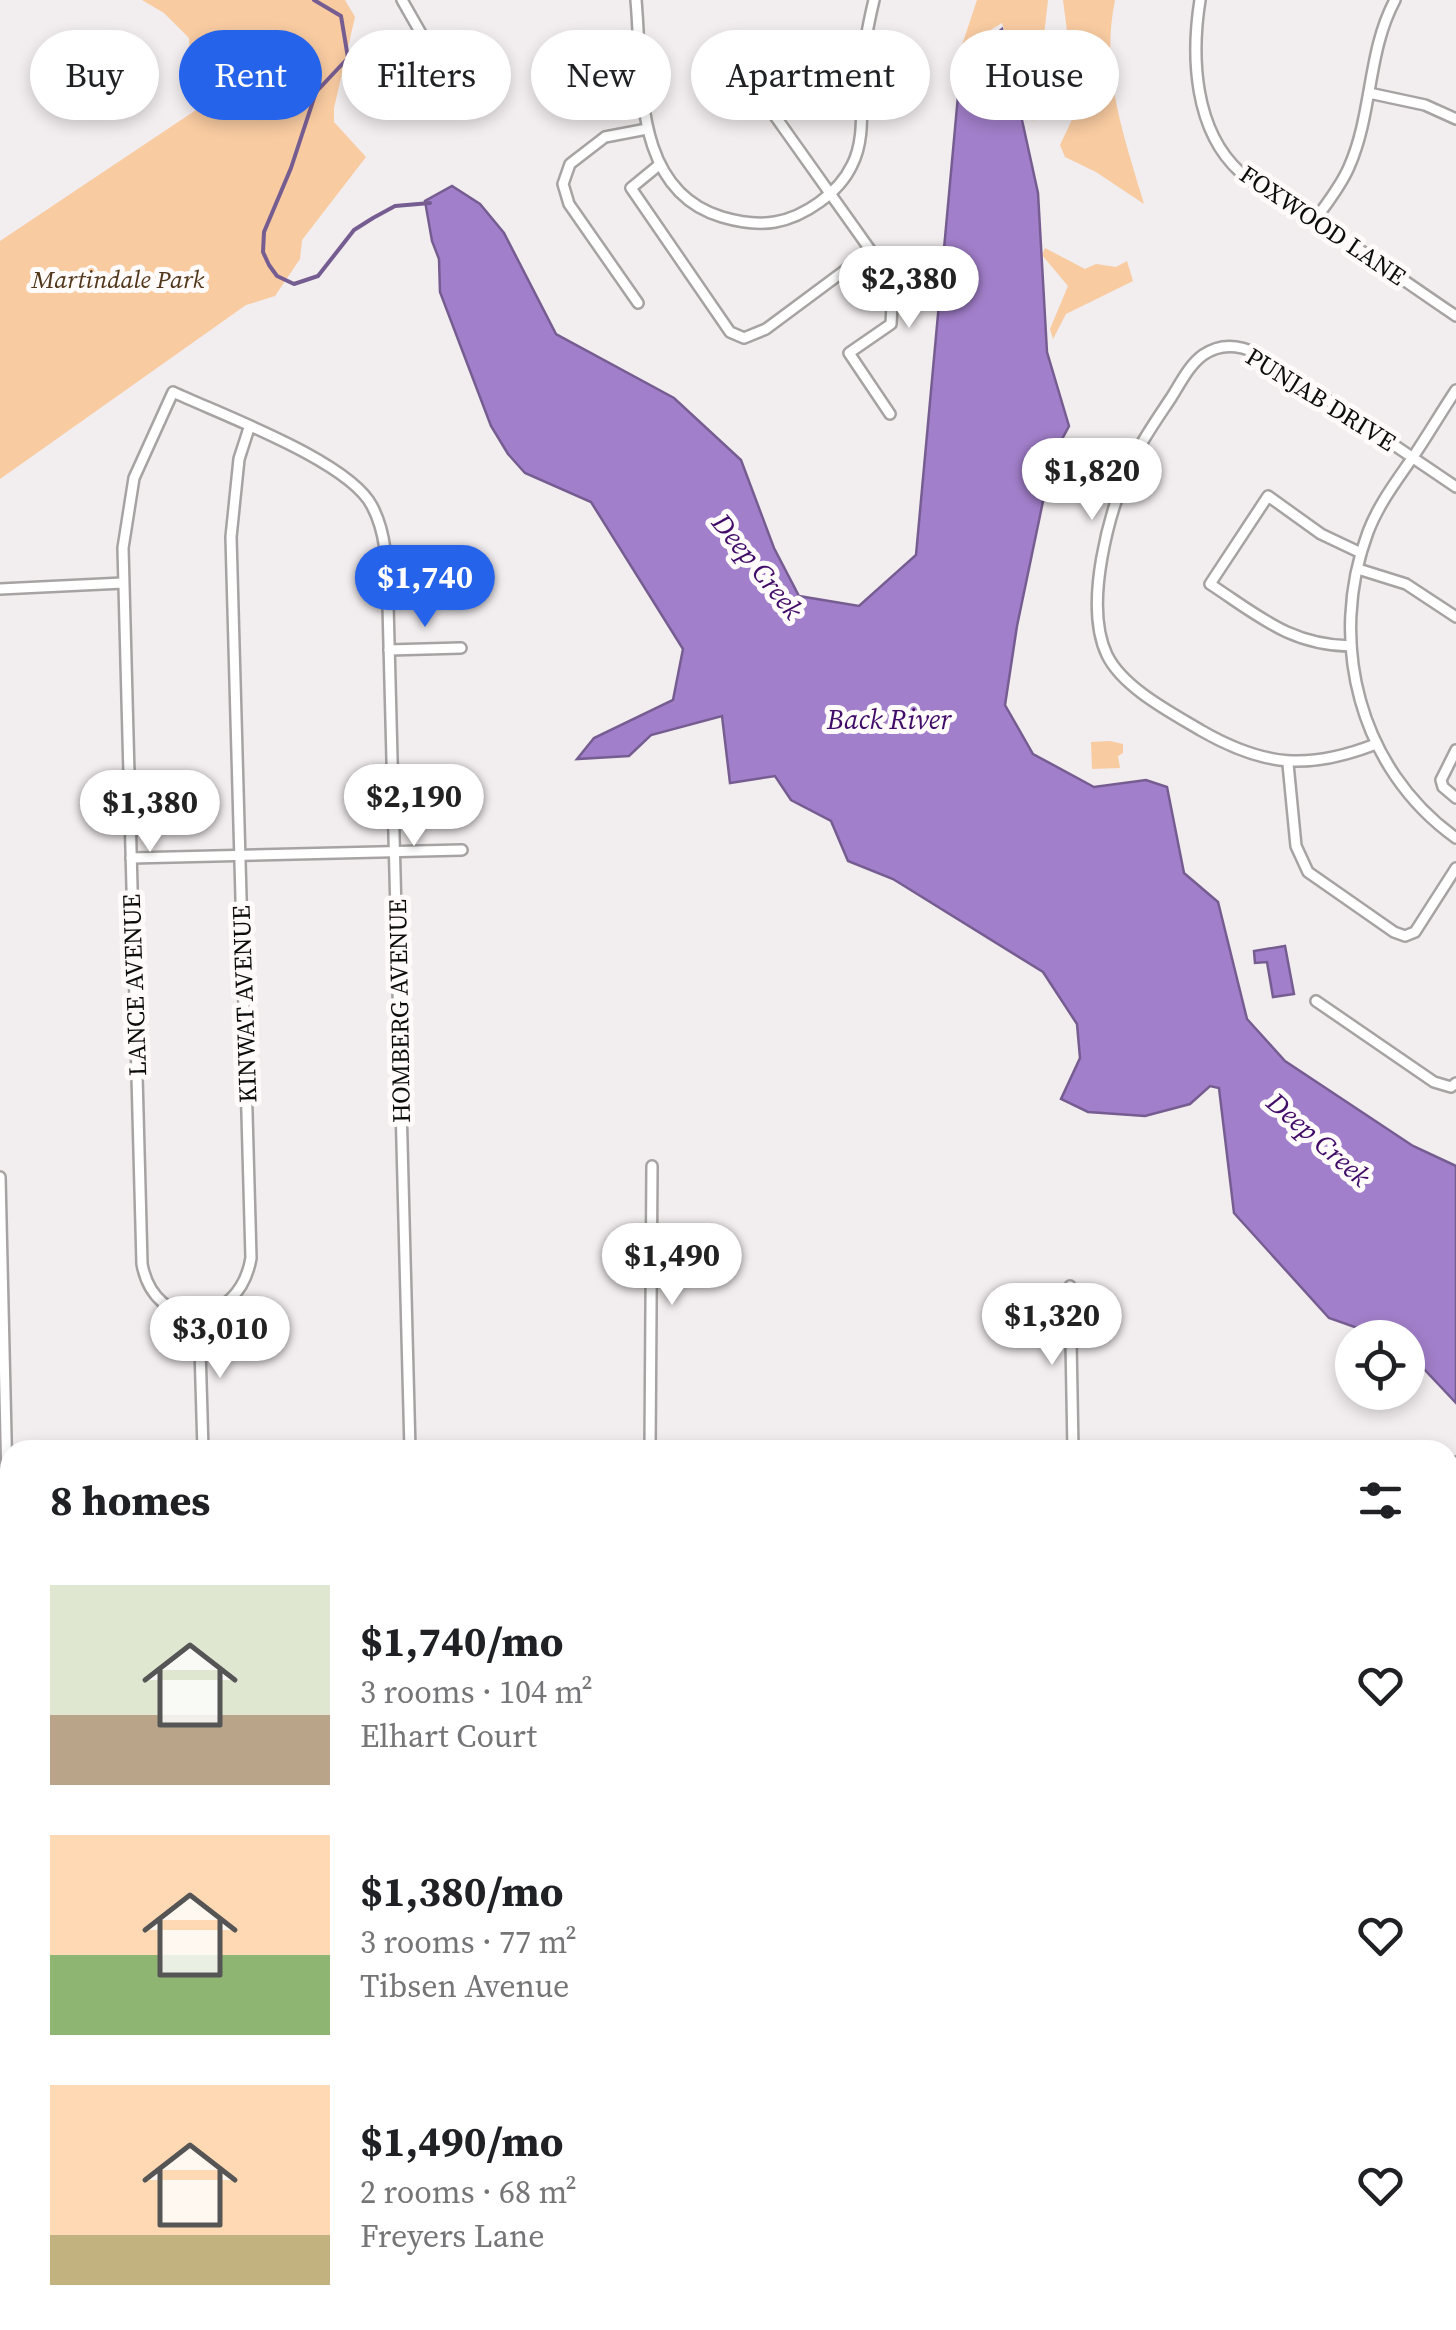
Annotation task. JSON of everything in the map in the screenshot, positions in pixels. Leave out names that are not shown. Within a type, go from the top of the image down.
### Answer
[{"type":"street","points":[[402,0],[419,30]]},
{"type":"street","points":[[648,0],[636,1],[647,128],[659,166],[682,196],[710,213],[744,222],[776,222],[792,217],[842,181],[857,151],[865,38],[874,0]]},
{"type":"street","name":"FOXWOOD LANE","points":[[1200,0],[1195,56],[1203,105],[1226,156],[1250,179],[1456,316]]},
{"type":"street","points":[[1315,220],[1349,168],[1370,93],[1378,40],[1395,0]]},
{"type":"street","points":[[1370,93],[1425,105],[1456,119]]},
{"type":"street","points":[[778,120],[871,250],[892,287],[891,324],[849,352],[890,414]]},
{"type":"street","points":[[638,303],[569,204],[563,184],[570,164],[605,137],[647,128]]},
{"type":"street","points":[[659,166],[632,188],[730,332],[737,336],[751,337],[766,329],[871,250]]},
{"type":"street","name":"PUNJAB DRIVE","points":[[1376,744],[1338,758],[1288,764],[1236,748],[1200,730],[1122,676],[1106,654],[1098,614],[1100,570],[1131,462],[1190,368],[1203,356],[1236,346],[1250,348],[1413,457]]},
{"type":"street","points":[[1456,390],[1382,503],[1361,553],[1351,610],[1351,646],[1360,708],[1376,744],[1409,796],[1456,838]]},
{"type":"street","name":"HOMBERG AVENUE","points":[[173,392],[349,478],[372,504],[384,539],[410,1440]]},
{"type":"street","name":"LANCE AVENUE","points":[[173,392],[134,478],[124,527],[142,1264],[148,1285],[164,1304],[184,1313],[199,1314]]},
{"type":"street","name":"KINWAT AVENUE","points":[[199,1314],[233,1300],[246,1283],[251,1258],[232,537],[239,459],[249,428]]},
{"type":"street","points":[[1413,457],[1456,487]]},
{"type":"street","points":[[1351,646],[1315,644],[1291,636],[1210,584],[1268,496],[1321,534],[1361,553]]},
{"type":"street","points":[[1358,570],[1406,584],[1456,617]]},
{"type":"street","points":[[0,589],[123,583]]},
{"type":"street","points":[[390,650],[461,648]]},
{"type":"street","points":[[1456,750],[1440,780],[1456,798]]},
{"type":"street","points":[[1288,764],[1296,846],[1308,872],[1394,932],[1404,936],[1415,932],[1456,868]]},
{"type":"street","points":[[131,858],[462,850]]},
{"type":"street","points":[[1316,1000],[1434,1082],[1451,1087],[1456,1083]]},
{"type":"street","points":[[650,1440],[652,1166]]},
{"type":"street","points":[[0,1177],[5,1440]]},
{"type":"street","points":[[1070,1286],[1074,1440]]},
{"type":"street","points":[[199,1314],[202,1440]]},
{"type":"green space","name":"Martindale Park","points":[[142,0],[345,0],[355,17],[352,30],[342,30],[342,73],[334,122],[366,157],[302,240],[300,259],[275,296],[246,305],[0,479],[0,241],[181,120],[322,120],[322,30],[181,30],[164,13]]},
{"type":"green space","points":[[977,0],[1048,0],[1045,30],[1004,30],[1002,23],[991,30],[967,30]]},
{"type":"green space","points":[[1063,0],[1115,0],[1111,30],[1067,30]]},
{"type":"green space","points":[[1119,116],[1144,204],[1065,157],[1060,145],[1072,120],[1119,120]]},
{"type":"green space","points":[[1045,248],[1085,269],[1096,264],[1116,267],[1127,261],[1133,281],[1066,314],[1053,339],[1050,329],[1068,286],[1042,255]]},
{"type":"green space","points":[[1091,742],[1123,744],[1123,753],[1118,756],[1120,768],[1092,769]]},
{"type":"water","name":"Back River","points":[[956,120],[1022,120],[1038,193],[1047,352],[1069,426],[1052,458],[1005,705],[1033,754],[1094,787],[1146,780],[1167,787],[1184,873],[1218,902],[1247,1019],[1285,1061],[1413,1146],[1456,1166],[1456,1403],[1425,1370],[1425,1320],[1329,1318],[1234,1213],[1219,1088],[1210,1086],[1190,1104],[1145,1116],[1088,1112],[1061,1099],[1080,1058],[1077,1024],[1043,972],[893,879],[848,861],[831,821],[791,800],[775,776],[730,783],[722,716],[651,735],[629,756],[577,759],[594,738],[673,700],[683,649],[591,502],[525,473],[491,426],[440,292],[439,259],[425,201],[452,186],[480,204],[504,233],[556,334],[674,398],[741,460],[774,548],[799,596],[859,606],[916,555]]},
{"type":"water","points":[[1285,946],[1294,994],[1273,997],[1267,962],[1255,963],[1254,951]]},
{"type":"waterway","name":"Deep Creek","points":[[314,0],[341,16],[348,58],[316,92],[291,168],[264,232],[263,252],[269,265],[277,276],[294,284],[318,276],[354,230],[395,206],[430,203]]}]
